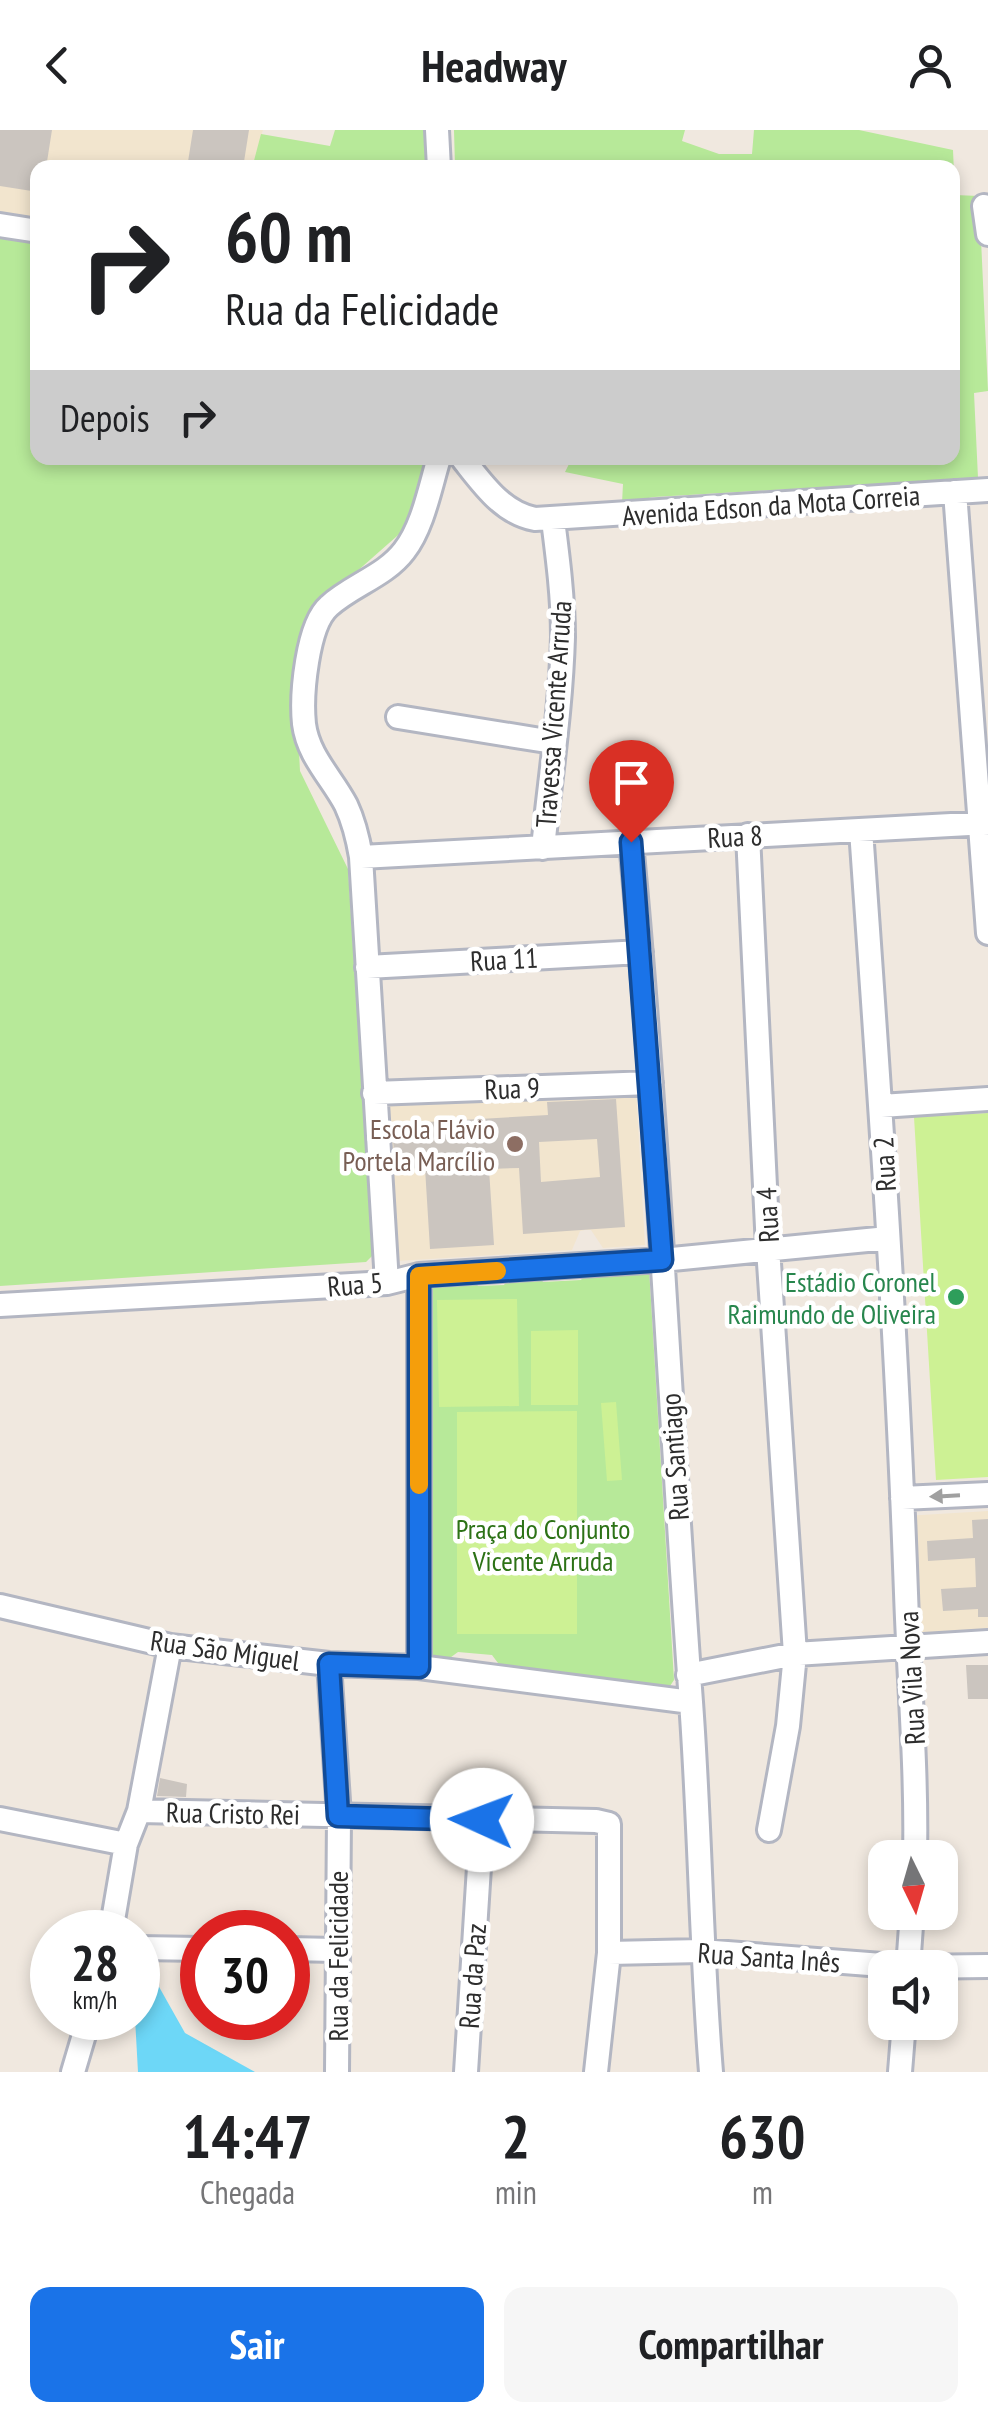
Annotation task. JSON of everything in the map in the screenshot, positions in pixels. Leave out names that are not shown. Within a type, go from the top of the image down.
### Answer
[{"type":"street","points":[[437,130],[439,160]]},
{"type":"street","points":[[984,206],[988,234]]},
{"type":"street","points":[[0,225],[30,230]]},
{"type":"street","points":[[386,1284],[361,857],[356,827],[309,744],[304,697],[310,646],[320,615],[406,550],[437,465]]},
{"type":"street","name":"Avenida Edson da Mota Correia","points":[[468,465],[508,509],[519,516],[553,520],[988,490]]},
{"type":"street","points":[[956,492],[984,823],[988,933]]},
{"type":"street","name":"Travessa Vicente Arruda","points":[[543,848],[563,634],[562,587],[553,520]]},
{"type":"street","points":[[398,716],[553,742]]},
{"type":"street","name":"Rua 8","points":[[361,857],[984,823]]},
{"type":"street","name":"Rua 2","points":[[861,830],[881,1106],[902,1498]]},
{"type":"street","name":"Rua 4","points":[[748,835],[768,1248],[795,1654],[788,1726],[769,1830]]},
{"type":"street","name":"Rua Santiago","points":[[631,842],[651,1084],[711,2072]]},
{"type":"street","name":"Rua 11","points":[[367,967],[642,952]]},
{"type":"street","name":"Rua 9","points":[[374,1093],[651,1084]]},
{"type":"street","points":[[881,1106],[988,1099]]},
{"type":"street","name":"Rua 5","points":[[0,1305],[386,1284],[419,1276],[662,1260],[888,1238]]},
{"type":"street","points":[[419,1276],[419,1667]]},
{"type":"street","points":[[902,1498],[988,1494]]},
{"type":"street","name":"Rua Vila Nova","points":[[902,1498],[917,1780],[915,1840]]},
{"type":"street","name":"Rua São Miguel","points":[[0,1606],[170,1646],[329,1664],[419,1667],[691,1702]]},
{"type":"street","points":[[688,1675],[795,1654],[988,1642]]},
{"type":"street","points":[[115,1910],[126,1844],[139,1811],[170,1646]]},
{"type":"street","name":"Rua da Felicidade","points":[[329,1664],[338,1816],[337,2070]]},
{"type":"street","name":"Rua Cristo Rei","points":[[139,1811],[596,1820],[610,1824],[609,1954]]},
{"type":"street","points":[[0,1819],[126,1844]]},
{"type":"street","name":"Rua da Paz","points":[[466,2072],[482,1820]]},
{"type":"street","points":[[310,1950],[336,1950]]},
{"type":"street","name":"Rua Santa Inês","points":[[609,1954],[701,1951],[868,1964]]},
{"type":"street","points":[[596,2072],[609,1954]]},
{"type":"street","name":"Rua Santa Inês","points":[[958,1966],[988,1966]]},
{"type":"street","points":[[73,2072],[82,2040]]},
{"type":"street","points":[[900,2072],[903,2040]]},
{"type":"shaded area","points":[[0,130],[263,130],[254,160],[30,160],[30,241],[0,237]]},
{"type":"shaded area","name":"Escola Flávio Portela Marcílio","points":[[636,1089],[645,1245],[603,1248],[591,1230],[585,1230],[580,1231],[572,1250],[397,1261],[389,1105]]},
{"type":"shaded area","points":[[988,1511],[988,1644],[913,1649],[905,1516]]},
{"type":"green space","points":[[335,130],[427,130],[429,160],[254,160],[261,134],[330,146]]},
{"type":"green space","points":[[454,130],[685,130],[682,141],[719,154],[752,154],[754,130],[859,130],[953,150],[953,160],[455,160]]},
{"type":"green space","points":[[960,195],[979,196],[988,391],[974,393],[978,478],[654,497],[622,503],[623,484],[565,472],[568,465],[960,465]]},
{"type":"green space","points":[[0,237],[30,241],[30,465],[426,465],[405,529],[346,581],[295,673],[300,771],[348,869],[373,1255],[366,1262],[0,1286]]},
{"type":"green space","name":"Estádio Coronel Raimundo de Oliveira","points":[[988,1113],[988,1477],[936,1480],[914,1117]]},
{"type":"green space","name":"Praça do Conjunto Vicente Arruda","points":[[589,1268],[649,1268],[674,1680],[670,1686],[501,1667],[492,1655],[458,1652],[447,1660],[423,1659],[424,1283],[470,1275],[478,1286],[504,1285],[512,1273],[536,1271],[543,1282],[581,1280]]},
{"type":"green space","points":[[517,1299],[519,1406],[439,1407],[437,1300]]},
{"type":"green space","points":[[578,1330],[578,1405],[531,1405],[531,1331]]},
{"type":"green space","points":[[616,1402],[622,1480],[607,1481],[601,1403]]},
{"type":"green space","points":[[577,1411],[577,1634],[457,1634],[457,1412]]},
{"type":"water","points":[[160,1989],[180,2024],[180,2040],[198,2040],[255,2072],[138,2072],[136,2040],[160,2040]]},
{"type":"building","points":[[0,130],[52,130],[47,160],[30,160],[30,191],[0,186]]},
{"type":"building","points":[[193,130],[249,130],[244,160],[188,160]]},
{"type":"building","points":[[616,1099],[625,1227],[523,1234],[519,1168],[489,1169],[494,1245],[430,1249],[425,1168],[395,1169],[392,1124],[548,1115],[547,1102]],"holes":[[[597,1139],[600,1177],[541,1182],[539,1142]]]},
{"type":"building","points":[[988,1519],[988,1617],[978,1617],[978,1609],[943,1611],[941,1589],[976,1587],[975,1558],[928,1561],[927,1541],[973,1538],[972,1520]]},
{"type":"building","points":[[966,1665],[988,1665],[988,1699],[968,1699]]},
{"type":"building","points":[[160,1778],[187,1784],[186,1797],[157,1796]]},
{"type":"slow traffic","points":[[419,1485],[419,1276],[497,1271]]},
{"type":"place","name":"Escola Flávio Portela Marcílio","points":[[515,1144]]},
{"type":"place","name":"Estádio Coronel Raimundo de Oliveira","points":[[956,1297]]},
{"type":"route","points":[[482,1820],[338,1816],[329,1664],[419,1667],[419,1276],[662,1260],[631,842]]}]
